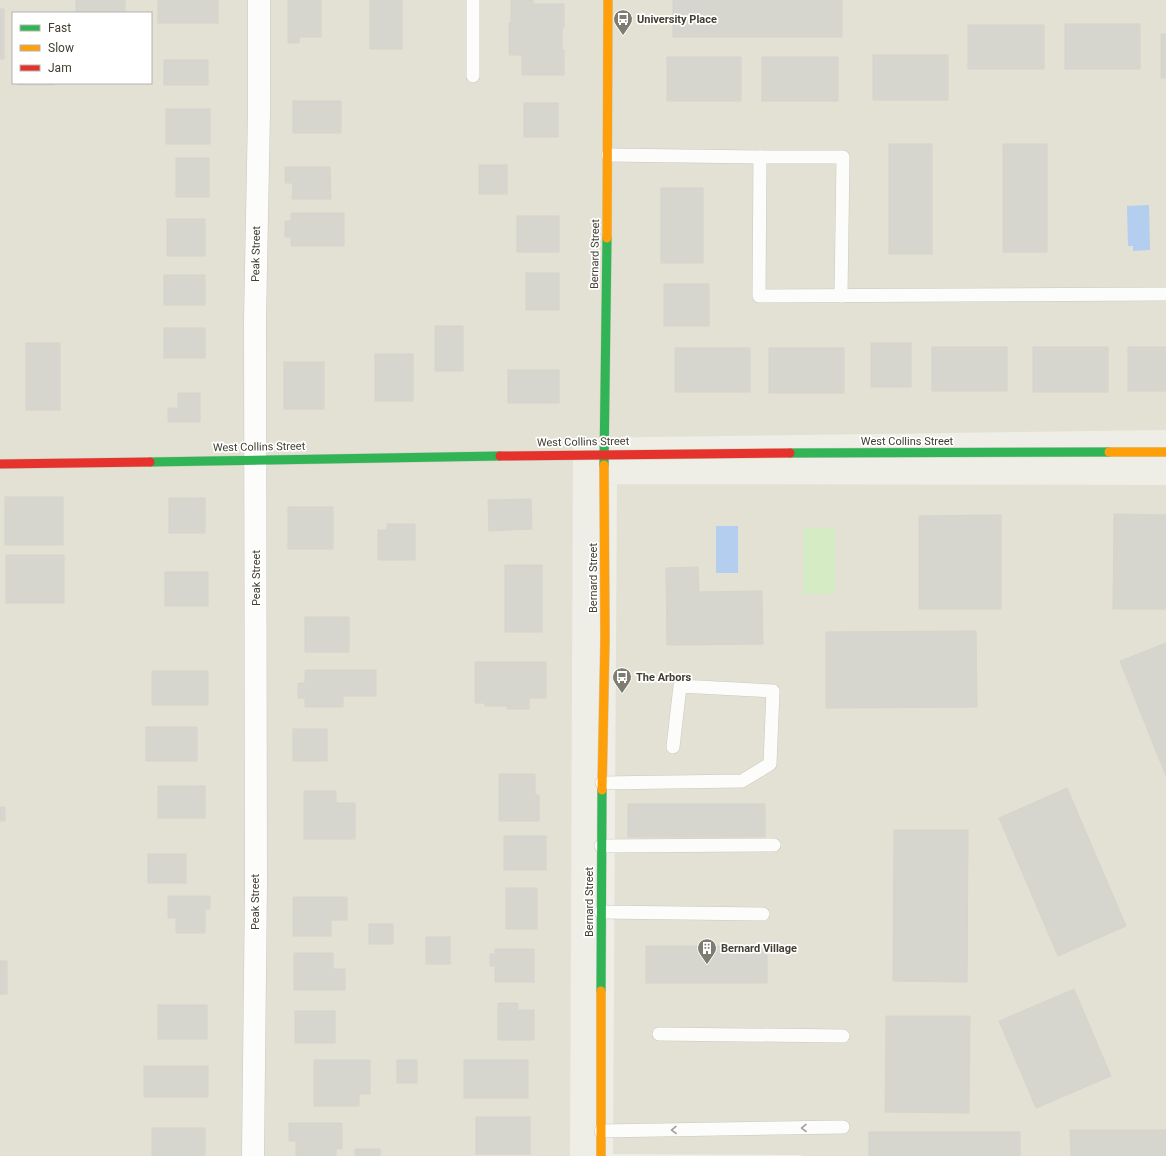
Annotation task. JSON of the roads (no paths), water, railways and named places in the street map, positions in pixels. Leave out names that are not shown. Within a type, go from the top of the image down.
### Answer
[{"type":"street","name":"Peak Street","points":[[253,1156],[256,885],[255,320],[259,113],[259,0]]},
{"type":"street","name":"Bernard Street","points":[[601,1156],[601,846],[605,639],[604,454],[608,155],[608,0]]},
{"type":"street","name":"West Collins Street","points":[[0,464],[604,454],[1166,452]]},
{"type":"lane","points":[[473,0],[473,76]]},
{"type":"lane","points":[[608,155],[843,157],[841,296]]},
{"type":"lane","points":[[760,157],[759,296],[1166,294]]},
{"type":"lane","points":[[602,783],[742,781],[770,764],[773,691],[680,686],[673,747]]},
{"type":"lane","points":[[601,846],[774,845]]},
{"type":"lane","points":[[601,912],[763,914]]},
{"type":"lane","points":[[659,1034],[843,1036]]},
{"type":"lane","points":[[601,1131],[843,1127]]},
{"type":"water","points":[[1149,205],[1150,250],[1133,251],[1133,246],[1128,246],[1127,206]]},
{"type":"water","points":[[716,526],[738,526],[738,573],[716,573]]},
{"type":"place","name":"University Place","points":[[623,36]]},
{"type":"place","name":"The Arbors","points":[[622,694]]},
{"type":"place","name":"Bernard Village","points":[[707,965]]}]
